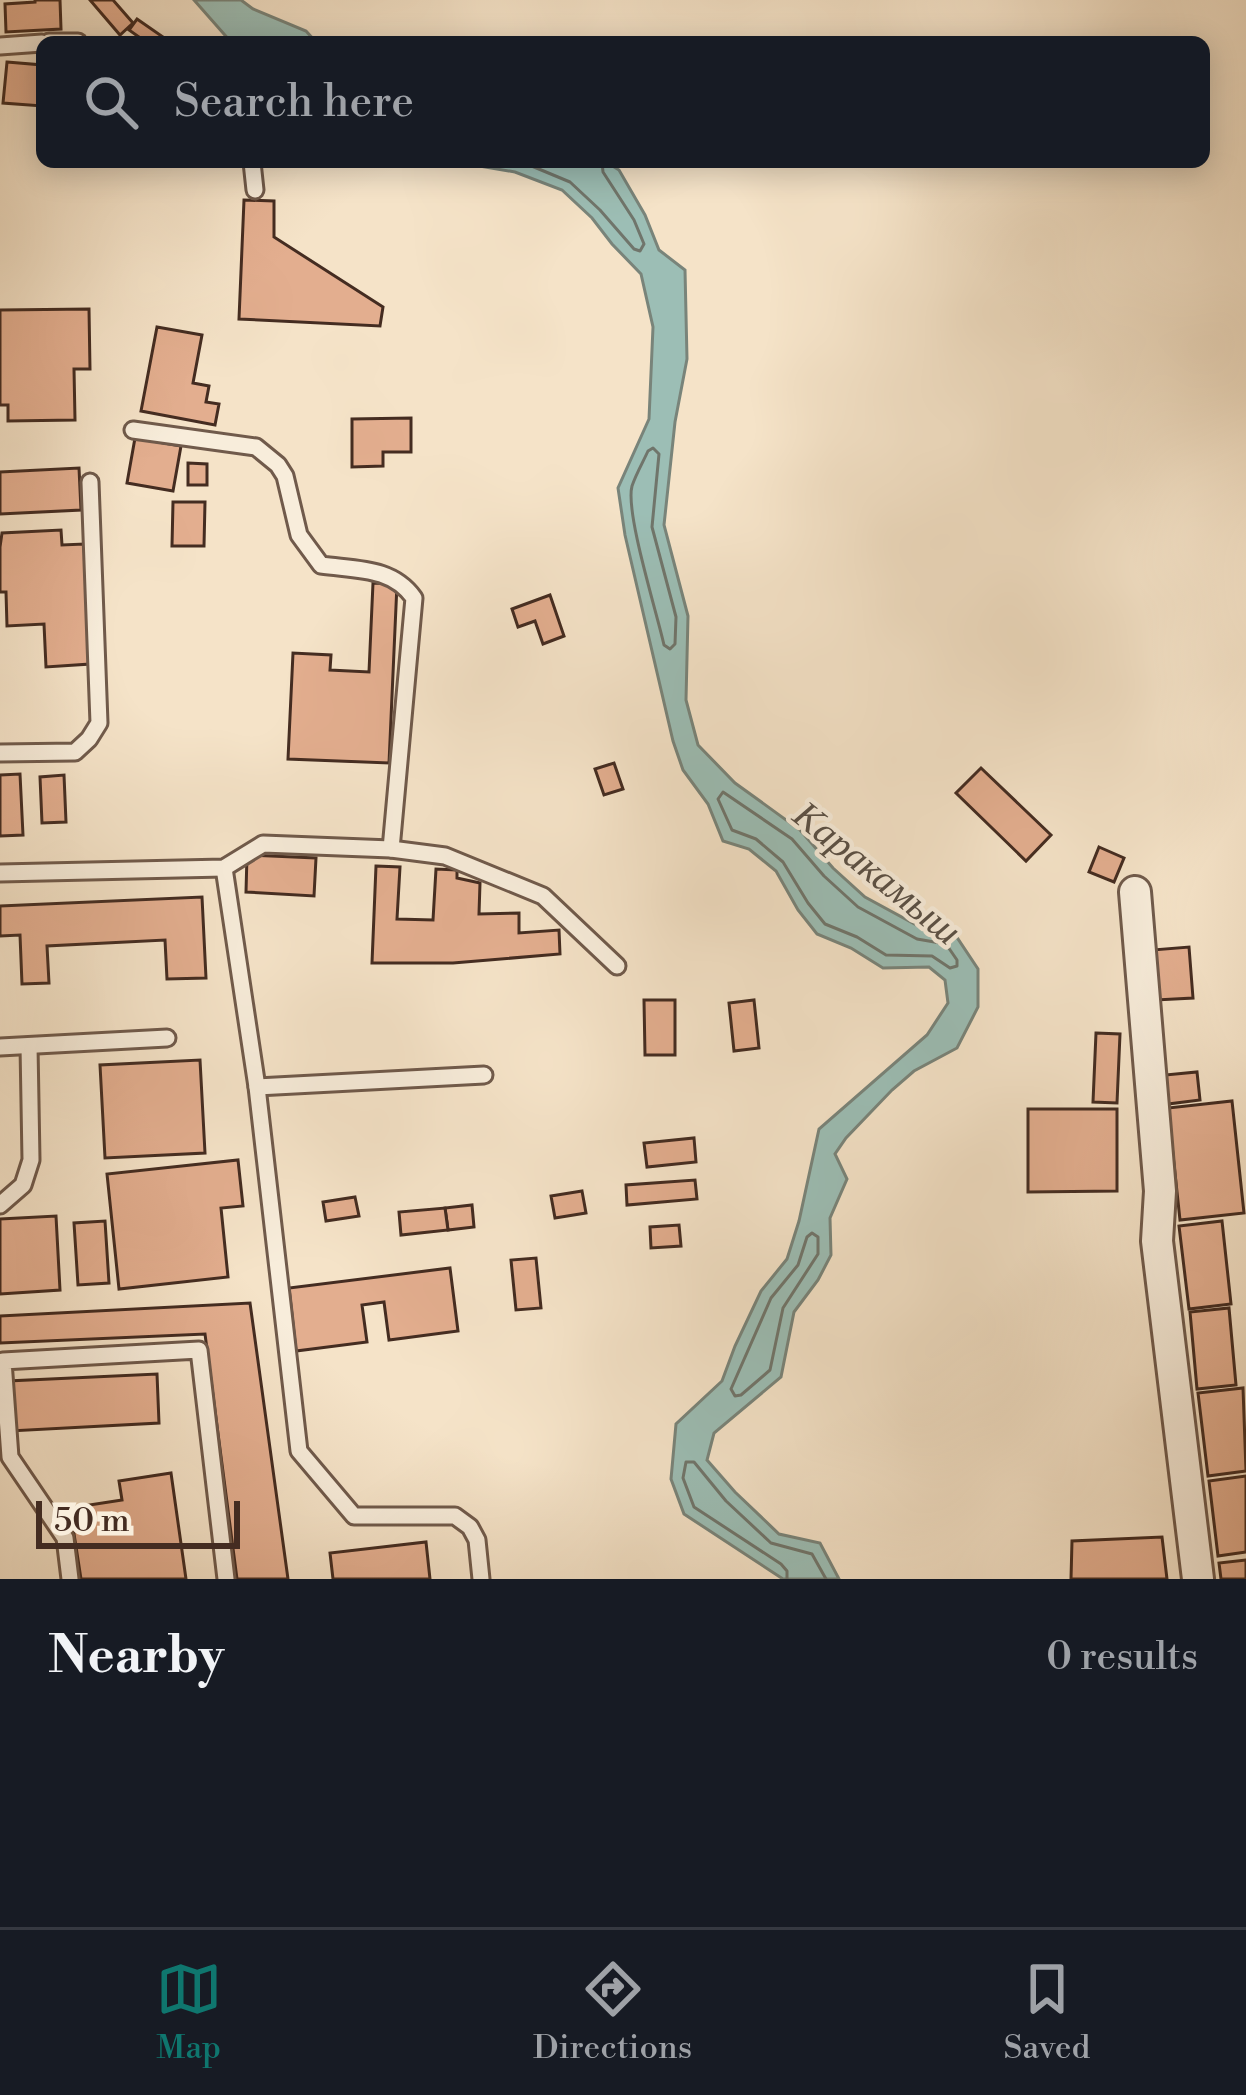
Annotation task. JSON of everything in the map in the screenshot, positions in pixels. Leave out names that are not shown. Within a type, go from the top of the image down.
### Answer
[{"type":"street","points":[[1135,892],[1160,1191],[1157,1241],[1198,1579]]},
{"type":"lane","points":[[0,46],[36,43]]},
{"type":"lane","points":[[253,168],[255,190]]},
{"type":"lane","points":[[134,430],[256,447],[285,476],[299,535],[321,565],[389,575],[414,598],[391,849]]},
{"type":"lane","points":[[0,753],[75,752],[99,723],[90,482]]},
{"type":"lane","points":[[0,873],[224,868],[263,844],[445,856],[543,896],[617,966]]},
{"type":"lane","points":[[224,868],[256,1087],[299,1451],[354,1516],[455,1516],[470,1527],[477,1540],[481,1579]]},
{"type":"lane","points":[[0,1047],[166,1037]]},
{"type":"lane","points":[[0,1205],[23,1185],[31,1160],[29,1046]]},
{"type":"lane","points":[[256,1087],[484,1075]]},
{"type":"lane","points":[[70,1579],[65,1538],[10,1457],[3,1361],[199,1350],[226,1579]]},
{"type":"water","points":[[194,0],[241,0],[311,36],[226,36]]},
{"type":"water","points":[[491,168],[616,168],[645,215],[659,250],[685,270],[687,359],[664,525],[688,616],[686,700],[698,745],[735,783],[800,830],[865,897],[922,928],[954,933],[978,969],[978,1007],[957,1048],[914,1071],[892,1090],[835,1154],[847,1179],[830,1218],[831,1255],[794,1312],[781,1377],[714,1433],[707,1460],[779,1534],[820,1543],[839,1579],[783,1579],[684,1514],[671,1479],[676,1424],[722,1381],[761,1291],[787,1259],[819,1129],[927,1035],[948,1003],[945,980],[929,967],[883,968],[817,934],[776,871],[749,849],[723,841],[708,804],[683,770],[625,535],[618,488],[649,419],[653,327],[641,274],[562,190]]},
{"type":"building","points":[[60,0],[61,29],[6,32],[5,4]]},
{"type":"building","points":[[90,0],[113,0],[133,23],[120,35]]},
{"type":"building","points":[[137,19],[162,36],[138,36],[129,30]]},
{"type":"building","points":[[7,62],[36,64],[36,106],[3,103]]},
{"type":"building","points":[[244,200],[274,201],[274,237],[383,307],[380,326],[239,319]]},
{"type":"building","points":[[89,309],[90,369],[74,369],[75,420],[8,421],[8,405],[0,405],[0,310]]},
{"type":"building","points":[[157,327],[202,335],[193,383],[209,386],[206,402],[219,404],[215,425],[141,411]]},
{"type":"building","points":[[411,418],[411,452],[383,452],[383,466],[352,467],[352,419]]},
{"type":"building","points":[[135,438],[181,446],[173,491],[127,483]]},
{"type":"building","points":[[188,463],[207,464],[207,485],[188,485]]},
{"type":"building","points":[[79,468],[81,510],[0,514],[0,472]]},
{"type":"building","points":[[173,502],[205,502],[204,546],[172,546]]},
{"type":"building","points":[[61,530],[62,545],[84,544],[90,664],[46,667],[44,624],[7,626],[6,592],[0,592],[0,547],[2,533]]},
{"type":"building","points":[[373,583],[397,584],[389,763],[288,759],[293,653],[331,655],[330,670],[369,672]]},
{"type":"building","points":[[550,595],[564,636],[543,644],[535,621],[518,627],[512,609]]},
{"type":"building","points":[[614,763],[623,789],[604,795],[595,769]]},
{"type":"building","points":[[981,768],[1051,835],[1026,861],[956,793]]},
{"type":"building","points":[[20,774],[23,835],[0,836],[0,775]]},
{"type":"building","points":[[64,775],[66,822],[42,823],[40,777]]},
{"type":"building","points":[[1099,847],[1124,858],[1114,882],[1089,872]]},
{"type":"building","points":[[247,855],[316,858],[314,896],[246,892]]},
{"type":"building","points":[[376,866],[400,867],[397,919],[433,920],[436,869],[457,870],[457,878],[480,883],[479,914],[519,913],[519,933],[559,930],[560,954],[453,963],[372,963]]},
{"type":"building","points":[[202,897],[206,978],[167,979],[165,940],[47,946],[49,983],[22,984],[20,935],[0,936],[0,906]]},
{"type":"building","points":[[1189,947],[1193,998],[1156,1000],[1152,950]]},
{"type":"building","points":[[644,1000],[675,1000],[675,1055],[645,1055]]},
{"type":"building","points":[[754,1000],[759,1048],[734,1051],[729,1003]]},
{"type":"building","points":[[1096,1033],[1120,1034],[1117,1103],[1093,1102]]},
{"type":"building","points":[[200,1060],[205,1153],[105,1158],[100,1065]]},
{"type":"building","points":[[1197,1072],[1200,1100],[1168,1104],[1165,1075]]},
{"type":"building","points":[[1232,1101],[1244,1213],[1180,1220],[1168,1108]]},
{"type":"building","points":[[1028,1109],[1117,1109],[1117,1191],[1028,1192]]},
{"type":"building","points":[[694,1138],[696,1162],[647,1167],[644,1143]]},
{"type":"building","points":[[238,1160],[243,1206],[221,1208],[228,1277],[119,1289],[107,1174]]},
{"type":"building","points":[[695,1180],[697,1199],[627,1205],[626,1185]]},
{"type":"building","points":[[582,1191],[586,1213],[555,1218],[551,1196]]},
{"type":"building","points":[[355,1197],[359,1216],[326,1221],[323,1202]]},
{"type":"building","points":[[472,1205],[474,1227],[448,1230],[445,1208]]},
{"type":"building","points":[[445,1208],[448,1230],[401,1235],[399,1212]]},
{"type":"building","points":[[56,1216],[60,1290],[0,1294],[0,1219]]},
{"type":"building","points":[[105,1221],[109,1283],[78,1285],[74,1223]]},
{"type":"building","points":[[1222,1221],[1231,1304],[1189,1309],[1179,1226]]},
{"type":"building","points":[[679,1225],[681,1246],[651,1248],[650,1227]]},
{"type":"building","points":[[536,1258],[541,1308],[516,1310],[511,1260]]},
{"type":"building","points":[[450,1268],[458,1331],[389,1340],[384,1302],[362,1305],[367,1342],[296,1351],[289,1288]]},
{"type":"building","points":[[250,1303],[288,1579],[237,1579],[205,1334],[0,1343],[0,1316]]},
{"type":"building","points":[[1229,1308],[1236,1385],[1197,1389],[1190,1312]]},
{"type":"building","points":[[157,1374],[159,1423],[10,1431],[8,1381]]},
{"type":"building","points":[[1243,1388],[1246,1471],[1208,1476],[1198,1393]]},
{"type":"building","points":[[171,1473],[186,1579],[81,1579],[70,1508],[122,1500],[119,1481]]},
{"type":"building","points":[[1246,1476],[1246,1552],[1218,1556],[1209,1481]]},
{"type":"building","points":[[1162,1537],[1167,1579],[1071,1579],[1072,1541]]},
{"type":"building","points":[[426,1542],[430,1579],[333,1579],[330,1553]]},
{"type":"building","points":[[1246,1560],[1246,1579],[1221,1579],[1219,1563]]},
{"type":"water label","name":"Каракамыш","points":[[878,872]]}]
